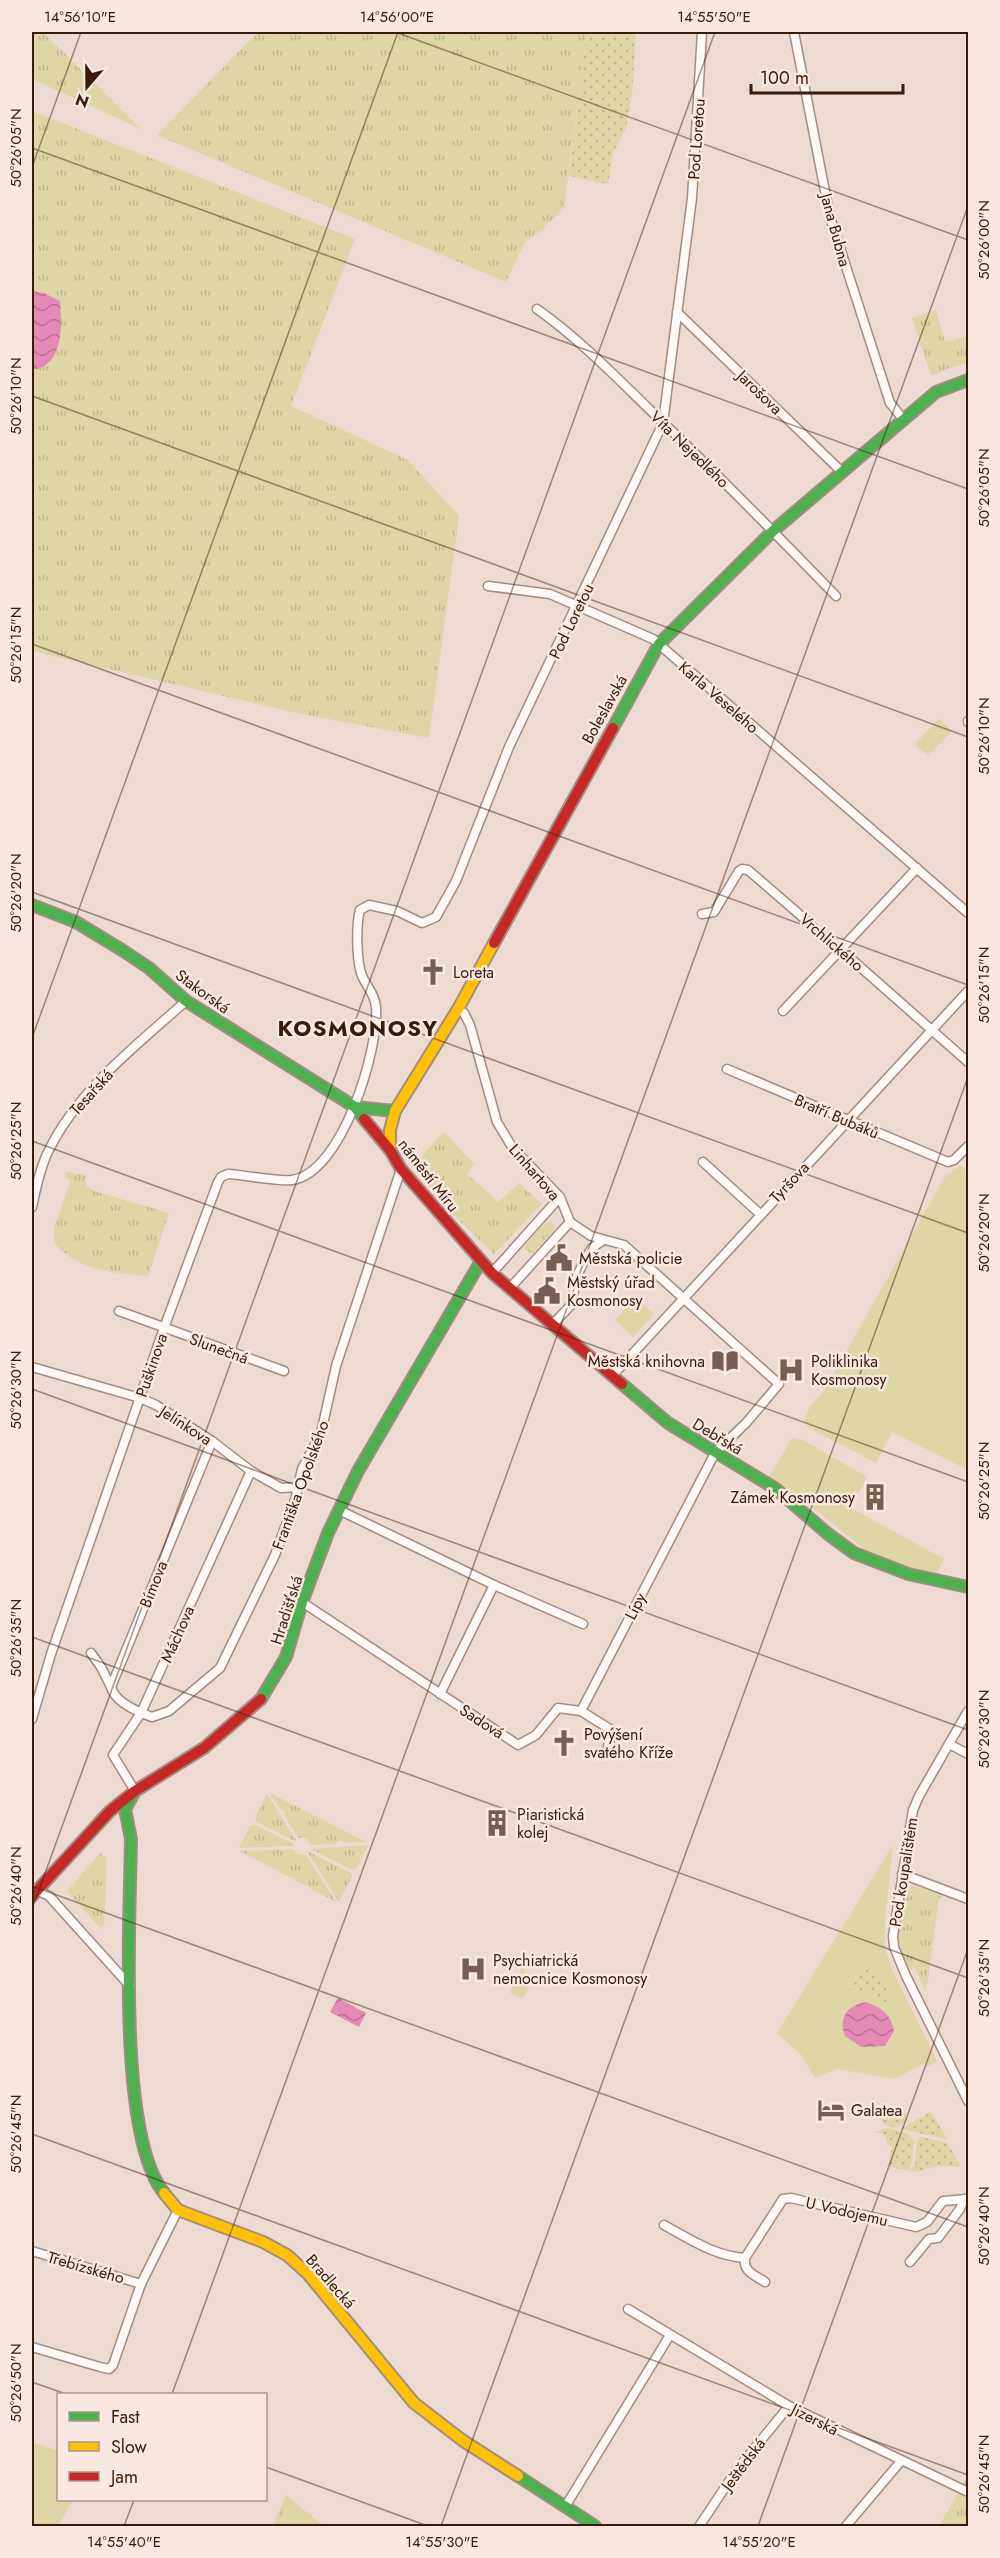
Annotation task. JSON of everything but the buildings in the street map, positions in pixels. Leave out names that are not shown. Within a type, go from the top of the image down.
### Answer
[{"type":"street","name":"Pod Loretou","points":[[355,1107],[376,1025],[376,1005],[362,977],[356,926],[360,910],[369,905],[397,911],[422,923],[436,917],[456,881],[509,747],[578,607],[663,423],[692,198],[702,32]]},
{"type":"street","name":"Jana Bubna","points":[[794,32],[830,217],[890,403],[903,419]]},
{"type":"street","name":"Víta Nejedlého","points":[[537,309],[568,332],[663,423],[773,531],[836,597]]},
{"type":"street","name":"Jarošova","points":[[677,312],[842,472]]},
{"type":"street","name":"Boleslavská","points":[[390,1150],[390,1130],[394,1111],[458,1009],[659,644],[773,531],[903,419],[941,389],[969,380]]},
{"type":"street","name":"Karla Veselého","points":[[488,586],[550,594],[653,639],[969,913]]},
{"type":"street","points":[[783,1011],[917,868]]},
{"type":"street","name":"Vrchlického","points":[[702,914],[714,912],[739,871],[745,869],[969,1062]]},
{"type":"street","name":"Stakorská","points":[[32,906],[76,922],[122,950],[149,969],[186,1001],[355,1107]]},
{"type":"street","name":"Tyršova","points":[[612,1376],[969,991]]},
{"type":"street","name":"Tesařská","points":[[32,1208],[48,1151],[75,1107],[126,1055],[186,1001]]},
{"type":"street","name":"Linhartova","points":[[458,1009],[464,1013],[470,1025],[497,1122],[512,1148],[560,1197],[570,1222]]},
{"type":"street","name":"Bratří Bubáků","points":[[727,1069],[948,1162],[954,1160],[969,1146]]},
{"type":"street","points":[[355,1107],[394,1111]]},
{"type":"street","name":"náměstí Míru","points":[[355,1107],[390,1150],[401,1169],[481,1261]]},
{"type":"street","name":"Puškinova","points":[[32,1719],[55,1642],[164,1328],[221,1177],[228,1174],[292,1181],[306,1175],[320,1166],[334,1146],[355,1107]]},
{"type":"street","points":[[704,1162],[760,1214]]},
{"type":"street","name":"Františka Opolského","points":[[141,1713],[152,1717],[169,1711],[220,1668],[275,1555],[295,1500],[302,1469],[321,1432],[336,1366],[401,1169]]},
{"type":"street","points":[[492,1273],[560,1197]]},
{"type":"street","points":[[510,1288],[570,1222],[602,1241],[624,1245],[684,1298]]},
{"type":"street","points":[[553,1324],[571,1305],[577,1276],[584,1261],[592,1248],[602,1241]]},
{"type":"street","name":"Debřská","points":[[481,1261],[492,1273],[668,1423],[776,1489],[828,1534],[854,1552],[898,1571],[969,1587]]},
{"type":"street","name":"Hradišťská","points":[[33,1892],[104,1816],[135,1791],[204,1748],[257,1704],[270,1687],[286,1657],[328,1533],[358,1471],[481,1261]]},
{"type":"street","name":"Lípy","points":[[581,1711],[715,1453],[746,1423],[778,1384],[684,1298]]},
{"type":"street","name":"Slunečná","points":[[120,1311],[284,1371]]},
{"type":"street","name":"Jelínkova","points":[[32,1367],[140,1398],[156,1405],[212,1441],[251,1471],[281,1488],[297,1487]]},
{"type":"street","name":"Bímova","points":[[111,1687],[212,1441]]},
{"type":"street","name":"Máchova","points":[[135,1791],[113,1755],[141,1713],[251,1471]]},
{"type":"street","points":[[339,1510],[494,1585],[583,1624]]},
{"type":"street","points":[[440,1694],[494,1585]]},
{"type":"street","name":"Sadová","points":[[303,1602],[518,1745],[536,1735],[558,1708],[581,1711]]},
{"type":"street","points":[[91,1653],[102,1667],[112,1693],[141,1713]]},
{"type":"street","points":[[581,1711],[613,1731],[608,1746]]},
{"type":"street","name":"Pod koupalištěm","points":[[969,1711],[913,1810],[894,1924],[894,1947],[906,1976],[969,2101]]},
{"type":"street","points":[[949,1744],[969,1754]]},
{"type":"street","name":"Bradlecká","points":[[135,1791],[125,1809],[131,1839],[130,2054],[142,2140],[161,2193],[178,2210],[263,2242],[287,2255],[308,2274],[414,2403],[462,2440],[595,2526]]},
{"type":"street","points":[[902,1874],[969,1899]]},
{"type":"street","points":[[33,1892],[49,1896],[130,1987]]},
{"type":"street","name":"U Vodojemu","points":[[745,2258],[783,2199],[791,2198],[916,2227],[927,2222],[943,2201],[966,2199]]},
{"type":"street","points":[[910,2262],[929,2239],[938,2238],[966,2199]]},
{"type":"street","points":[[32,2347],[109,2368],[113,2364],[141,2283],[178,2210]]},
{"type":"street","points":[[664,2225],[705,2248],[732,2257],[745,2258],[745,2268],[765,2282]]},
{"type":"street","name":"Třebízského","points":[[32,2251],[141,2283]]},
{"type":"street","name":"Jizerská","points":[[628,2309],[789,2406],[966,2491]]},
{"type":"street","points":[[565,2507],[670,2334]]},
{"type":"street","name":"Ještědská","points":[[700,2525],[736,2470],[789,2406]]},
{"type":"street","points":[[846,2526],[901,2461]]},
{"type":"green space","points":[[32,32],[43,32],[141,129],[32,79]]},
{"type":"green space","points":[[258,32],[587,32],[564,208],[543,229],[525,242],[506,282],[157,135]]},
{"type":"green space","points":[[587,32],[636,32],[632,94],[626,128],[613,153],[608,184],[569,176]]},
{"type":"green space","points":[[32,111],[355,239],[291,406],[408,460],[459,516],[429,738],[297,713],[32,651],[32,370],[42,367],[55,353],[59,343],[61,322],[60,301],[44,293],[32,291]]},
{"type":"green space","points":[[936,310],[945,342],[968,336],[968,363],[931,376],[912,318]]},
{"type":"green space","points":[[939,719],[952,731],[928,756],[915,744]]},
{"type":"green space","points":[[444,1132],[474,1164],[467,1174],[498,1202],[519,1183],[542,1204],[494,1254],[441,1203],[413,1165]]},
{"type":"green space","points":[[961,1165],[968,1172],[968,1470],[892,1432],[876,1463],[809,1428],[804,1418],[812,1404],[824,1391],[944,1178]]},
{"type":"green space","points":[[66,1172],[86,1175],[86,1186],[94,1191],[169,1213],[148,1276],[97,1269],[75,1260],[54,1243],[54,1228],[71,1180],[65,1177]]},
{"type":"green space","points":[[547,1222],[553,1223],[555,1229],[533,1253],[529,1253],[524,1248],[525,1245]]},
{"type":"green space","points":[[636,1297],[654,1314],[633,1337],[615,1320]]},
{"type":"green space","points":[[792,1438],[803,1440],[867,1477],[851,1508],[944,1559],[937,1573],[900,1566],[864,1549],[820,1513],[769,1477]]},
{"type":"green space","points":[[267,1794],[295,1841],[257,1822],[255,1817]]},
{"type":"green space","points":[[270,1794],[366,1842],[345,1843],[340,1840],[336,1844],[311,1845],[306,1838],[299,1838],[285,1817],[285,1811],[280,1809]]},
{"type":"green space","points":[[256,1825],[294,1844],[293,1846],[239,1848],[250,1826]]},
{"type":"green space","points":[[368,1845],[356,1869],[352,1870],[311,1849]]},
{"type":"green space","points":[[893,1845],[885,1919],[885,1948],[891,1967],[937,2061],[927,2067],[924,2063],[895,2079],[837,2069],[815,2078],[800,2053],[777,2033]]},
{"type":"green space","points":[[293,1849],[298,1854],[306,1855],[336,1902],[240,1851]]},
{"type":"green space","points":[[100,1853],[107,1858],[104,1926],[101,1929],[67,1891]]},
{"type":"green space","points":[[308,1853],[351,1873],[352,1876],[339,1902]]},
{"type":"green space","points":[[914,1886],[941,1894],[942,1898],[939,1898],[926,1992],[915,1968],[909,1970],[899,1941],[898,1923],[901,1904],[908,1890]]},
{"type":"green space","points":[[522,1968],[534,1976],[523,1999],[509,1992]]},
{"type":"green space","points":[[870,1968],[884,1982],[895,2007],[872,1995],[860,1993],[844,1996],[865,1970]]},
{"type":"green space","points":[[894,2105],[900,2106],[909,2120],[896,2128],[885,2125],[877,2116]]},
{"type":"green space","points":[[930,2112],[947,2139],[900,2129]]},
{"type":"green space","points":[[887,2128],[907,2133],[914,2141],[912,2163],[907,2171],[888,2166],[892,2146],[888,2145],[885,2135],[874,2132]]},
{"type":"green space","points":[[921,2137],[948,2143],[961,2167],[938,2166],[916,2172],[909,2171],[915,2164],[917,2141]]},
{"type":"green space","points":[[32,2442],[57,2451],[57,2501],[72,2501],[58,2526],[32,2526]]},
{"type":"green space","points":[[968,2476],[968,2526],[939,2526]]},
{"type":"green space","points":[[286,2495],[320,2523],[325,2526],[273,2526]]},
{"type":"water","points":[[32,291],[44,293],[60,301],[61,322],[59,343],[55,353],[42,367],[32,370]]},
{"type":"water","points":[[338,1998],[366,2013],[359,2027],[330,2012]]},
{"type":"water","points":[[866,2002],[881,2009],[891,2020],[894,2031],[885,2046],[861,2047],[845,2036],[843,2023],[846,2013],[854,2006]]},
{"type":"traffic: fast","points":[[613,728],[659,644],[773,531],[936,392],[968,380]]},
{"type":"traffic: fast","points":[[32,905],[76,922],[122,950],[149,968],[186,1001],[355,1107],[364,1119]]},
{"type":"traffic: fast","points":[[355,1107],[395,1111]]},
{"type":"traffic: fast","points":[[261,1699],[286,1657],[302,1602],[328,1533],[358,1471],[481,1261]]},
{"type":"traffic: fast","points":[[622,1384],[668,1423],[776,1489],[828,1534],[854,1553],[908,1574],[968,1587]]},
{"type":"traffic: fast","points":[[135,1791],[125,1809],[131,1839],[129,1970],[133,2077],[139,2125],[149,2165],[164,2193]]},
{"type":"traffic: fast","points":[[518,2476],[595,2526]]},
{"type":"traffic: slow","points":[[390,1150],[390,1130],[395,1111],[458,1009],[494,943]]},
{"type":"traffic: slow","points":[[164,2193],[178,2210],[263,2242],[287,2255],[308,2274],[414,2403],[462,2440],[518,2476]]},
{"type":"traffic: jam","points":[[494,943],[613,728]]},
{"type":"traffic: jam","points":[[364,1119],[390,1150],[401,1169],[492,1273],[622,1384]]},
{"type":"traffic: jam","points":[[32,1896],[110,1811],[135,1791],[204,1748],[261,1699]]},
{"type":"place","name":"Loreta","points":[[433,972]]},
{"type":"place","name":"Městská policie","points":[[559,1258]]},
{"type":"place","name":"Městský úřad Kosmonosy","points":[[547,1291]]},
{"type":"place","name":"Městská knihovna","points":[[725,1361]]},
{"type":"place","name":"Poliklinika Kosmonosy","points":[[791,1370]]},
{"type":"place","name":"Zámek Kosmonosy","points":[[875,1497]]},
{"type":"place","name":"Povýšení svatého Kříže","points":[[564,1743]]},
{"type":"place","name":"Piaristická kolej","points":[[497,1823]]},
{"type":"place","name":"Psychiatrická nemocnice Kosmonosy","points":[[473,1969]]},
{"type":"place","name":"Galatea","points":[[831,2110]]},
{"type":"district","name":"KOSMONOSY","points":[[358,1028]]}]
